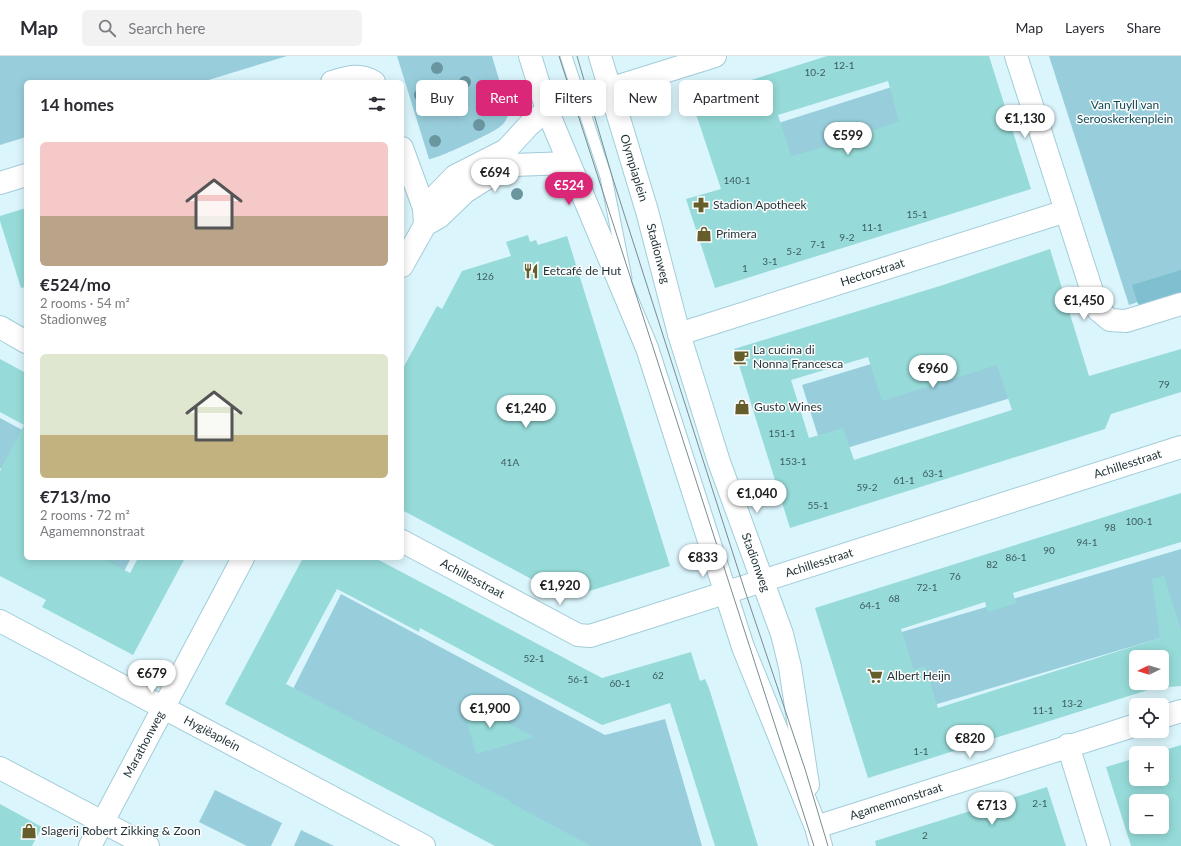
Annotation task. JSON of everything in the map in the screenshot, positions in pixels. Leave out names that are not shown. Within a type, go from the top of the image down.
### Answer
[{"type":"street","points":[[530,56],[540,88]]},
{"type":"street","name":"Olympiaplein","points":[[600,56],[647,211]]},
{"type":"street","points":[[610,89],[657,64],[715,56]]},
{"type":"street","points":[[1016,56],[1098,310],[1110,320],[1126,320],[1181,304]]},
{"type":"street","points":[[340,80],[357,76],[370,80]]},
{"type":"street","points":[[404,261],[424,216],[455,176],[506,150],[529,125],[540,116]]},
{"type":"street","points":[[549,116],[633,312],[649,355],[743,647],[819,837]]},
{"type":"street","points":[[404,154],[424,216]]},
{"type":"street","points":[[424,216],[439,217],[465,192],[495,172],[513,165],[569,163]]},
{"type":"street","points":[[0,183],[24,176]]},
{"type":"street","name":"Stadionweg","points":[[647,211],[679,334],[719,462],[764,581],[782,634],[790,667],[819,837]]},
{"type":"street","name":"Hectorstraat","points":[[679,334],[1066,211]]},
{"type":"street","points":[[0,327],[24,341]]},
{"type":"street","name":"Achillesstraat","points":[[404,542],[578,635],[590,636],[727,594],[1181,447]]},
{"type":"street","name":"Marathonweg","points":[[90,846],[242,560]]},
{"type":"street","name":"Hygiëaplein","points":[[0,621],[424,846]]},
{"type":"street","points":[[1169,715],[1181,711]]},
{"type":"street","name":"Agamemnonstraat","points":[[819,837],[1068,745],[1129,727]]},
{"type":"street","points":[[1068,745],[1099,846]]},
{"type":"street","points":[[0,768],[148,846]]},
{"type":"lane","points":[[566,56],[599,154],[609,189],[633,312]]},
{"type":"green space","points":[[0,56],[287,56],[209,80],[24,80],[24,138],[0,145]]},
{"type":"green space","points":[[397,56],[492,56],[499,80],[476,80],[476,116],[508,116],[506,120],[496,129],[477,139],[453,151],[429,159]]},
{"type":"green space","name":"Van Tuyll van Serooskerkenplein","points":[[1049,56],[1181,56],[1181,288],[1129,305]]},
{"type":"green space","points":[[942,71],[970,157],[779,215],[753,131]]},
{"type":"green space","points":[[1022,318],[1043,388],[824,455],[802,385]]},
{"type":"green space","points":[[0,418],[24,431],[24,481],[0,468]]},
{"type":"green space","points":[[1181,549],[1181,632],[917,710],[895,634]]},
{"type":"green space","points":[[103,560],[130,560],[111,596],[91,586]]},
{"type":"green space","points":[[341,594],[605,735],[665,719],[702,846],[577,846],[293,689]]},
{"type":"green space","points":[[215,790],[282,823],[271,846],[247,846],[199,822]]},
{"type":"green space","points":[[301,830],[334,846],[294,846]]},
{"type":"shaded area","points":[[1181,270],[1181,294],[1139,307],[1132,285]]},
{"type":"building","points":[[827,56],[989,56],[1031,189],[715,288],[686,199],[721,189],[697,116],[773,116],[773,80],[751,80]],"holes":[[[888,81],[899,121],[836,144],[791,156],[778,115]]]},
{"type":"building","points":[[24,209],[24,287],[21,288],[0,221],[0,216]]},
{"type":"building","points":[[528,235],[530,242],[536,240],[538,245],[567,236],[670,566],[567,598],[404,511],[404,366],[437,306],[442,309],[462,271],[511,256],[506,242]]},
{"type":"building","points":[[1050,249],[1089,376],[1181,349],[1181,392],[1111,414],[1105,429],[790,528],[734,349],[943,285]],"holes":[[[868,357],[882,401],[997,365],[1012,410],[854,460],[843,428],[809,438],[791,380]]]},
{"type":"building","points":[[0,359],[24,372],[24,425],[0,412]]},
{"type":"building","points":[[24,425],[24,560],[106,560],[130,573],[137,560],[184,560],[133,655],[42,607],[46,600],[0,576],[0,471]]},
{"type":"building","points":[[1181,493],[1181,542],[1013,593],[1016,603],[988,612],[985,602],[901,629],[914,670],[925,666],[938,708],[1160,638],[1152,579],[1164,576],[1181,630],[1181,686],[1169,687],[1169,650],[1129,650],[1129,690],[1148,690],[868,778],[815,608]]},
{"type":"building","points":[[302,560],[379,560],[602,678],[691,652],[700,681],[705,679],[709,688],[758,846],[715,846],[670,703],[602,725],[420,628],[419,632],[337,589],[286,684],[512,802],[511,803],[591,846],[495,846],[225,704]]},
{"type":"building","points":[[460,697],[534,737],[476,754]]},
{"type":"building","points":[[1181,745],[1181,846],[1131,846],[1106,767],[1129,760],[1129,786],[1169,786],[1169,749]]},
{"type":"building","points":[[1047,787],[1066,846],[876,846],[875,841]]},
{"type":"building","points":[[0,804],[42,827],[32,846],[0,846]]},
{"type":"tram line","points":[[559,56],[814,846]]},
{"type":"tram line","points":[[577,56],[612,176],[744,588],[805,769],[828,846]]},
{"type":"place","name":"Stadion Apotheek","points":[[701,205]]},
{"type":"place","name":"Primera","points":[[704,234]]},
{"type":"place","name":"Eetcafé de Hut","points":[[531,271]]},
{"type":"place","name":"La cucina di Nonna Francesca","points":[[741,357]]},
{"type":"place","name":"Gusto Wines","points":[[742,407]]},
{"type":"place","name":"Albert Heijn","points":[[875,676]]},
{"type":"place","name":"Slagerij Robert Zikking & Zoon","points":[[29,831]]}]
